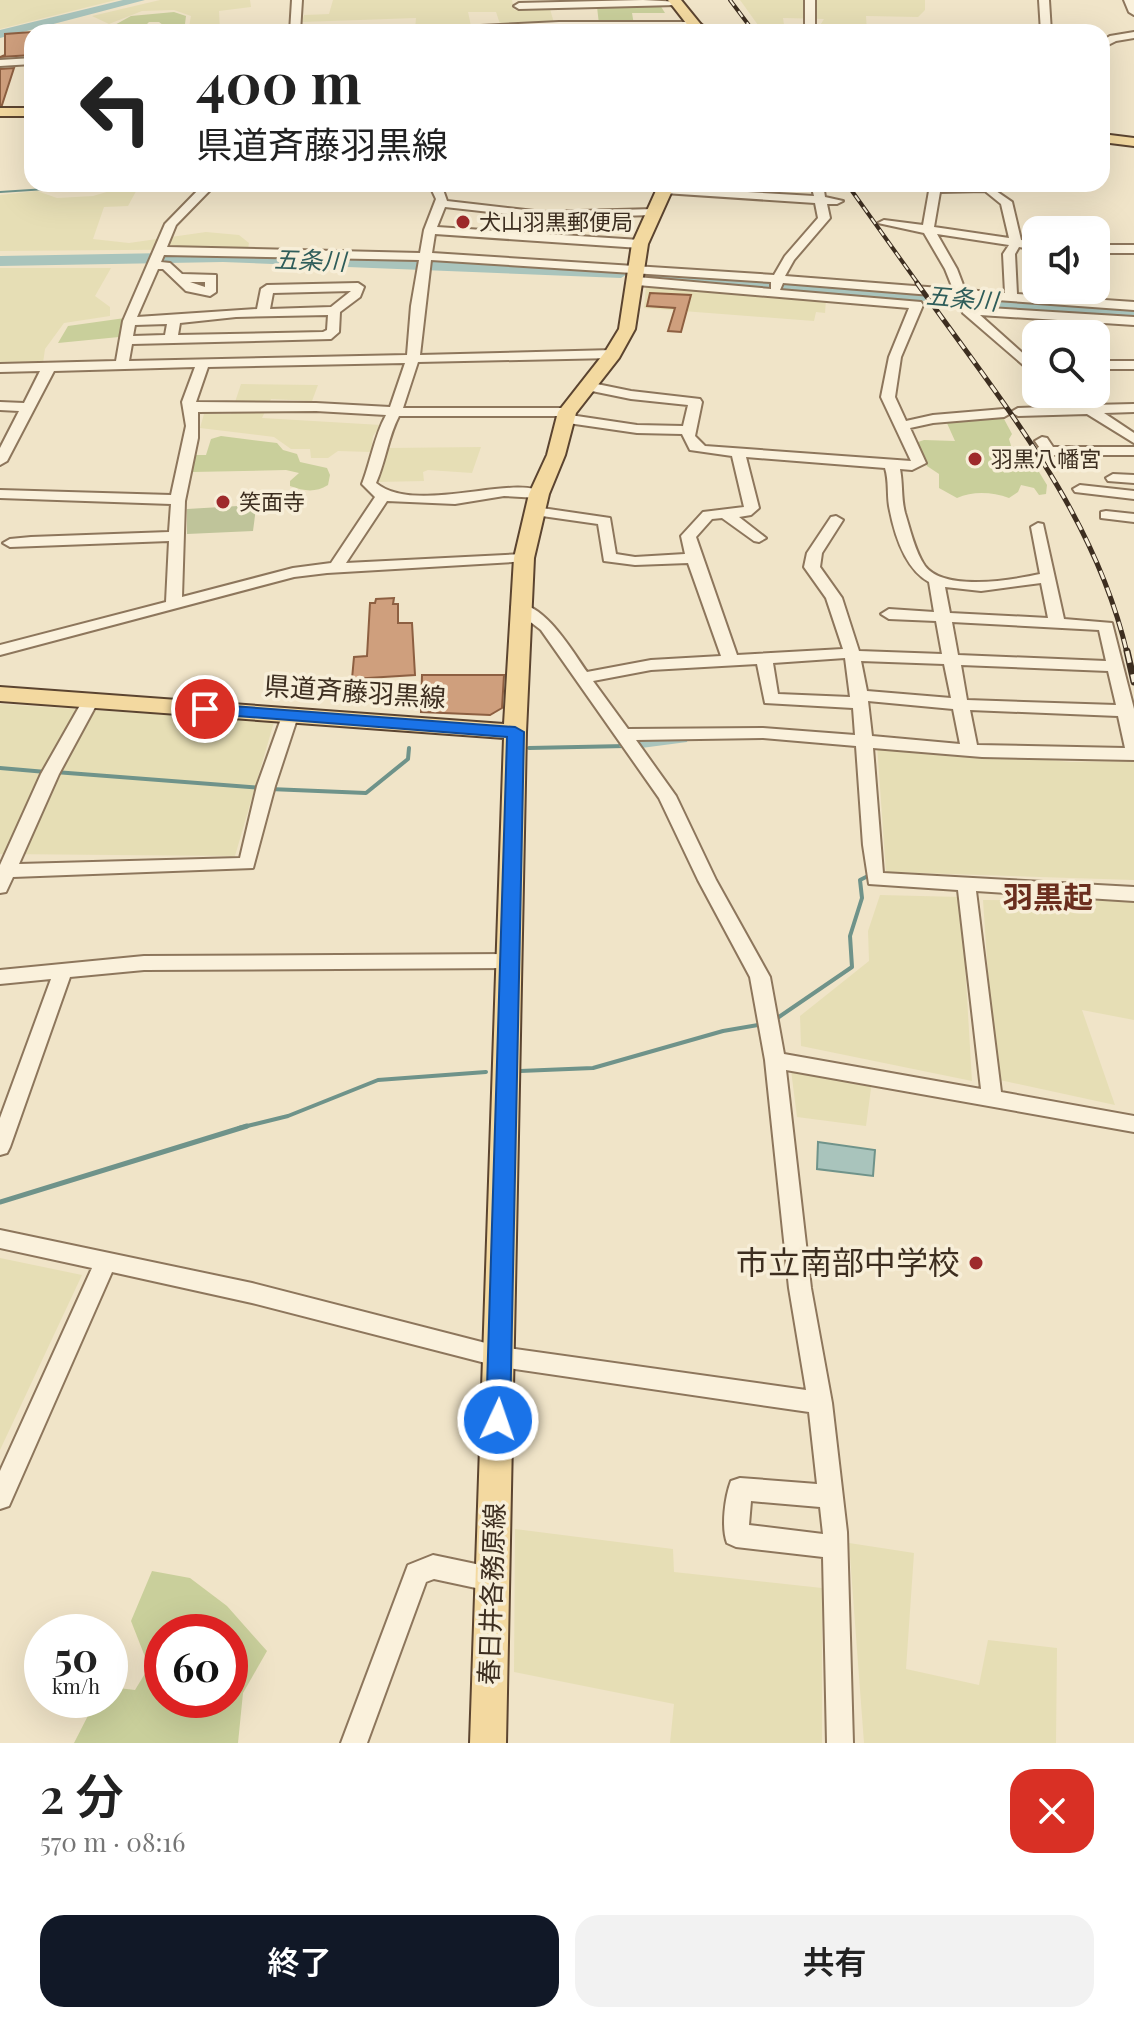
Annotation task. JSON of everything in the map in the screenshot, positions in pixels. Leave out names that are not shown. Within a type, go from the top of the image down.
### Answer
[{"type":"main road","points":[[675,1],[695,24]]},
{"type":"main road","points":[[0,112],[24,112]]},
{"type":"main road","points":[[1110,139],[1134,142]]},
{"type":"main road","name":"春日井各務原線","points":[[488,1743],[490,1579],[501,1357],[515,732],[519,607],[524,558],[537,502],[568,416],[613,354],[630,319],[640,244],[664,192]]},
{"type":"main road","name":"県道斉藤羽黒線","points":[[0,694],[515,732]]},
{"type":"street","points":[[296,24],[297,0]]},
{"type":"street","points":[[810,0],[810,24]]},
{"type":"street","points":[[1044,0],[1046,24]]},
{"type":"street","points":[[1129,0],[1134,12]]},
{"type":"street","points":[[522,24],[519,3],[675,1]]},
{"type":"street","points":[[1110,41],[1123,35],[1134,35]]},
{"type":"street","points":[[0,63],[24,62]]},
{"type":"street","points":[[122,364],[129,321],[171,224],[202,192]]},
{"type":"street","points":[[440,192],[442,196],[430,230],[424,265],[413,359],[396,410],[383,433],[380,457],[369,484],[383,496],[455,500],[504,492],[605,521],[609,558],[635,561],[692,558]]},
{"type":"street","points":[[721,192],[837,201]]},
{"type":"street","points":[[777,284],[789,256],[824,218],[819,192]]},
{"type":"street","points":[[934,192],[928,230],[964,302],[1022,357]]},
{"type":"street","points":[[996,192],[1008,204],[1016,243],[1009,254],[1011,298]]},
{"type":"street","points":[[439,203],[543,215],[654,212]]},
{"type":"street","points":[[884,223],[1022,244]]},
{"type":"street","points":[[430,230],[640,244]]},
{"type":"street","points":[[1110,249],[1134,249]]},
{"type":"street","points":[[158,259],[236,251],[424,265],[638,274],[777,284],[1134,321]]},
{"type":"street","points":[[158,259],[179,278]]},
{"type":"street","points":[[587,386],[695,402],[687,430],[695,447],[738,454],[891,465],[919,463],[888,397],[889,376],[917,305],[777,284]]},
{"type":"street","points":[[129,321],[263,312],[334,311],[356,294],[358,287],[267,289],[263,312]]},
{"type":"street","points":[[964,302],[1011,298],[1134,306]]},
{"type":"street","points":[[126,340],[326,336],[333,332],[334,311]]},
{"type":"street","points":[[171,339],[174,320]]},
{"type":"street","points":[[291,361],[294,337]]},
{"type":"street","points":[[0,368],[613,354]]},
{"type":"street","points":[[174,603],[178,500],[190,443],[189,402],[203,363]]},
{"type":"street","points":[[1110,365],[1134,365]]},
{"type":"street","points":[[0,461],[7,435],[29,407],[49,367]]},
{"type":"street","points":[[0,406],[29,407]]},
{"type":"street","points":[[191,408],[568,416],[637,429],[687,430]]},
{"type":"street","points":[[902,426],[948,417],[1091,408],[1134,439]]},
{"type":"street","points":[[1110,408],[1134,408]]},
{"type":"street","points":[[1042,441],[1049,451],[1134,451]]},
{"type":"street","points":[[730,659],[717,614],[692,558],[688,536],[708,515],[752,508],[738,454]]},
{"type":"street","points":[[891,465],[898,481],[895,492],[897,511],[918,568],[936,581],[1018,584],[1047,577]]},
{"type":"street","points":[[1113,478],[1134,479]]},
{"type":"street","points":[[1080,489],[1134,495]]},
{"type":"street","points":[[0,494],[178,500]]},
{"type":"street","points":[[335,568],[383,496]]},
{"type":"street","points":[[725,514],[759,538]]},
{"type":"street","points":[[1106,515],[1134,518]]},
{"type":"street","points":[[836,520],[834,530],[813,552],[812,567],[835,598],[851,654],[865,733],[862,738],[875,874],[966,884],[1134,894]]},
{"type":"street","points":[[1038,527],[1057,623]]},
{"type":"street","points":[[10,543],[34,539],[96,542],[177,536]]},
{"type":"street","points":[[0,650],[293,573],[524,558]]},
{"type":"street","points":[[936,581],[969,749]]},
{"type":"street","points":[[519,607],[540,619],[586,677],[667,796],[707,880],[760,977],[775,1060],[800,1288],[820,1403],[831,1497],[836,1547],[840,1743]]},
{"type":"street","points":[[629,742],[763,733],[1081,755],[1134,752],[1106,626],[889,614]]},
{"type":"street","points":[[586,677],[638,667],[730,659],[851,654],[1116,666]]},
{"type":"street","points":[[764,657],[771,699],[857,699],[1127,711]]},
{"type":"street","points":[[91,700],[52,772],[2,877],[247,864],[265,789],[290,716]]},
{"type":"street","points":[[966,884],[992,1098]]},
{"type":"street","points":[[0,977],[144,963],[509,961]]},
{"type":"street","points":[[0,1147],[63,971]]},
{"type":"street","points":[[775,1060],[1134,1124]]},
{"type":"street","points":[[0,1239],[252,1293],[501,1357],[820,1403]]},
{"type":"street","points":[[0,1498],[106,1262]]},
{"type":"street","points":[[831,1497],[740,1489],[736,1535],[836,1547]]},
{"type":"street","points":[[354,1743],[417,1574],[433,1567],[490,1579]]},
{"type":"shaded area","points":[[0,0],[116,0],[0,29]]},
{"type":"shaded area","points":[[160,0],[250,0],[251,7],[219,11],[220,24],[190,24],[191,16],[174,10],[142,11],[109,24],[92,16]]},
{"type":"shaded area","points":[[333,0],[512,0],[514,10],[550,9],[554,23],[500,24],[496,12],[468,12],[471,24],[415,24],[416,18],[302,22],[304,15],[329,14]]},
{"type":"shaded area","points":[[740,0],[925,0],[925,10],[918,17],[866,16],[866,24],[821,24],[824,19],[783,18],[784,24],[757,24]]},
{"type":"shaded area","points":[[40,192],[57,198],[107,192],[136,192],[128,206],[104,207],[93,239],[129,243],[206,232],[239,235],[249,243],[248,249],[0,251],[0,195]]},
{"type":"shaded area","points":[[0,268],[111,268],[95,296],[110,307],[110,316],[64,323],[45,349],[43,363],[0,365]]},
{"type":"shaded area","points":[[646,286],[826,299],[825,313],[816,312],[814,321],[644,308]]},
{"type":"shaded area","points":[[241,384],[318,385],[312,401],[271,399],[262,418],[381,425],[373,436],[371,452],[338,451],[328,458],[311,458],[310,449],[291,449],[274,437],[200,428],[204,414],[231,414]]},
{"type":"shaded area","points":[[481,447],[472,473],[428,470],[423,472],[424,481],[377,482],[389,448]]},
{"type":"shaded area","points":[[0,704],[274,722],[235,856],[0,854]]},
{"type":"shaded area","points":[[877,745],[1071,762],[1134,761],[1134,880],[886,872]]},
{"type":"shaded area","points":[[880,895],[961,897],[972,1081],[801,1046],[800,1016],[869,961],[868,931]]},
{"type":"shaded area","points":[[983,900],[1134,901],[1134,1020],[1082,1010],[1115,1105],[995,1079]]},
{"type":"shaded area","points":[[791,1070],[872,1081],[866,1126],[797,1117]]},
{"type":"shaded area","points":[[0,1258],[82,1275],[0,1450]]},
{"type":"shaded area","points":[[515,1529],[673,1549],[674,1572],[822,1588],[822,1743],[670,1743],[674,1704],[514,1672]]},
{"type":"shaded area","points":[[849,1543],[914,1553],[906,1669],[979,1685],[988,1640],[1057,1648],[1056,1743],[864,1743]]},
{"type":"green space","points":[[660,5],[665,13],[632,13],[634,24],[599,24],[597,7]]},
{"type":"green space","points":[[174,12],[186,16],[185,24],[116,24],[131,16]]},
{"type":"green space","points":[[125,318],[119,337],[58,343],[68,326]]},
{"type":"green space","points":[[994,415],[1004,419],[1012,434],[1009,439],[1012,449],[1028,454],[1047,485],[1046,494],[1039,495],[1034,488],[1021,485],[1018,492],[1009,498],[983,493],[957,498],[939,488],[939,474],[927,466],[915,443],[924,440],[955,441],[946,421]]},
{"type":"green space","points":[[221,436],[277,443],[283,450],[297,454],[300,462],[327,468],[330,475],[328,485],[309,490],[290,486],[290,481],[299,473],[286,470],[192,472],[187,468],[191,455],[206,455],[211,439]]},
{"type":"green space","points":[[238,506],[239,509],[256,508],[253,531],[187,534],[187,509]]},
{"type":"green space","points":[[152,1571],[190,1578],[234,1614],[144,1614],[144,1654],[131,1621]]},
{"type":"green space","points":[[248,1630],[267,1651],[248,1684]]},
{"type":"green space","points":[[144,1675],[144,1718],[240,1718],[238,1743],[74,1743],[87,1718],[128,1718],[128,1689],[135,1690]]},
{"type":"water","points":[[818,1142],[875,1150],[873,1176],[817,1169]]},
{"type":"building","points":[[24,33],[24,56],[0,57],[5,55],[5,34]]},
{"type":"building","points":[[14,68],[2,105],[0,105],[0,69]]},
{"type":"building","points":[[650,293],[691,295],[681,332],[668,331],[675,308],[647,306]]},
{"type":"building","points":[[394,598],[393,604],[398,604],[398,623],[412,623],[415,675],[352,679],[354,657],[367,656],[370,603],[375,603],[376,599]]},
{"type":"building","points":[[422,675],[504,675],[502,708],[490,715],[421,712]]},
{"type":"waterway","points":[[41,24],[139,0]]},
{"type":"waterway","points":[[0,34],[24,28]]},
{"type":"waterway","points":[[0,192],[24,190]]},
{"type":"waterway","name":"五条川","points":[[0,261],[223,257],[621,273]]},
{"type":"waterway","name":"五条川","points":[[646,275],[1134,313]]},
{"type":"waterway","points":[[626,746],[682,739]]},
{"type":"waterway","points":[[529,748],[626,746]]},
{"type":"waterway","points":[[270,789],[366,793],[408,759],[409,748]]},
{"type":"waterway","points":[[0,768],[46,772]]},
{"type":"waterway","points":[[55,772],[261,788]]},
{"type":"waterway","points":[[776,1019],[852,967],[850,936],[862,898],[860,880],[872,874]]},
{"type":"waterway","points":[[520,1071],[593,1068],[723,1031],[764,1024]]},
{"type":"waterway","points":[[246,1126],[288,1116],[378,1080],[486,1072]]},
{"type":"waterway","points":[[0,1202],[246,1126]]},
{"type":"waterway","points":[[239,1128],[246,1126]]},
{"type":"railway","points":[[730,0],[748,24]]},
{"type":"railway","points":[[853,192],[919,285]]},
{"type":"railway","points":[[917,283],[1011,414],[1068,504],[1112,601],[1127,653]]},
{"type":"railway","points":[[1127,651],[1134,682]]},
{"type":"place","name":"犬山羽黒郵便局","points":[[463,222]]},
{"type":"place","name":"羽黒八幡宮","points":[[975,459]]},
{"type":"place","name":"笑面寺","points":[[223,502]]},
{"type":"place","name":"市立南部中学校","points":[[976,1263]]},
{"type":"district","name":"羽黒起","points":[[1048,898]]},
{"type":"route","points":[[205,709],[515,732],[498,1420]]}]
